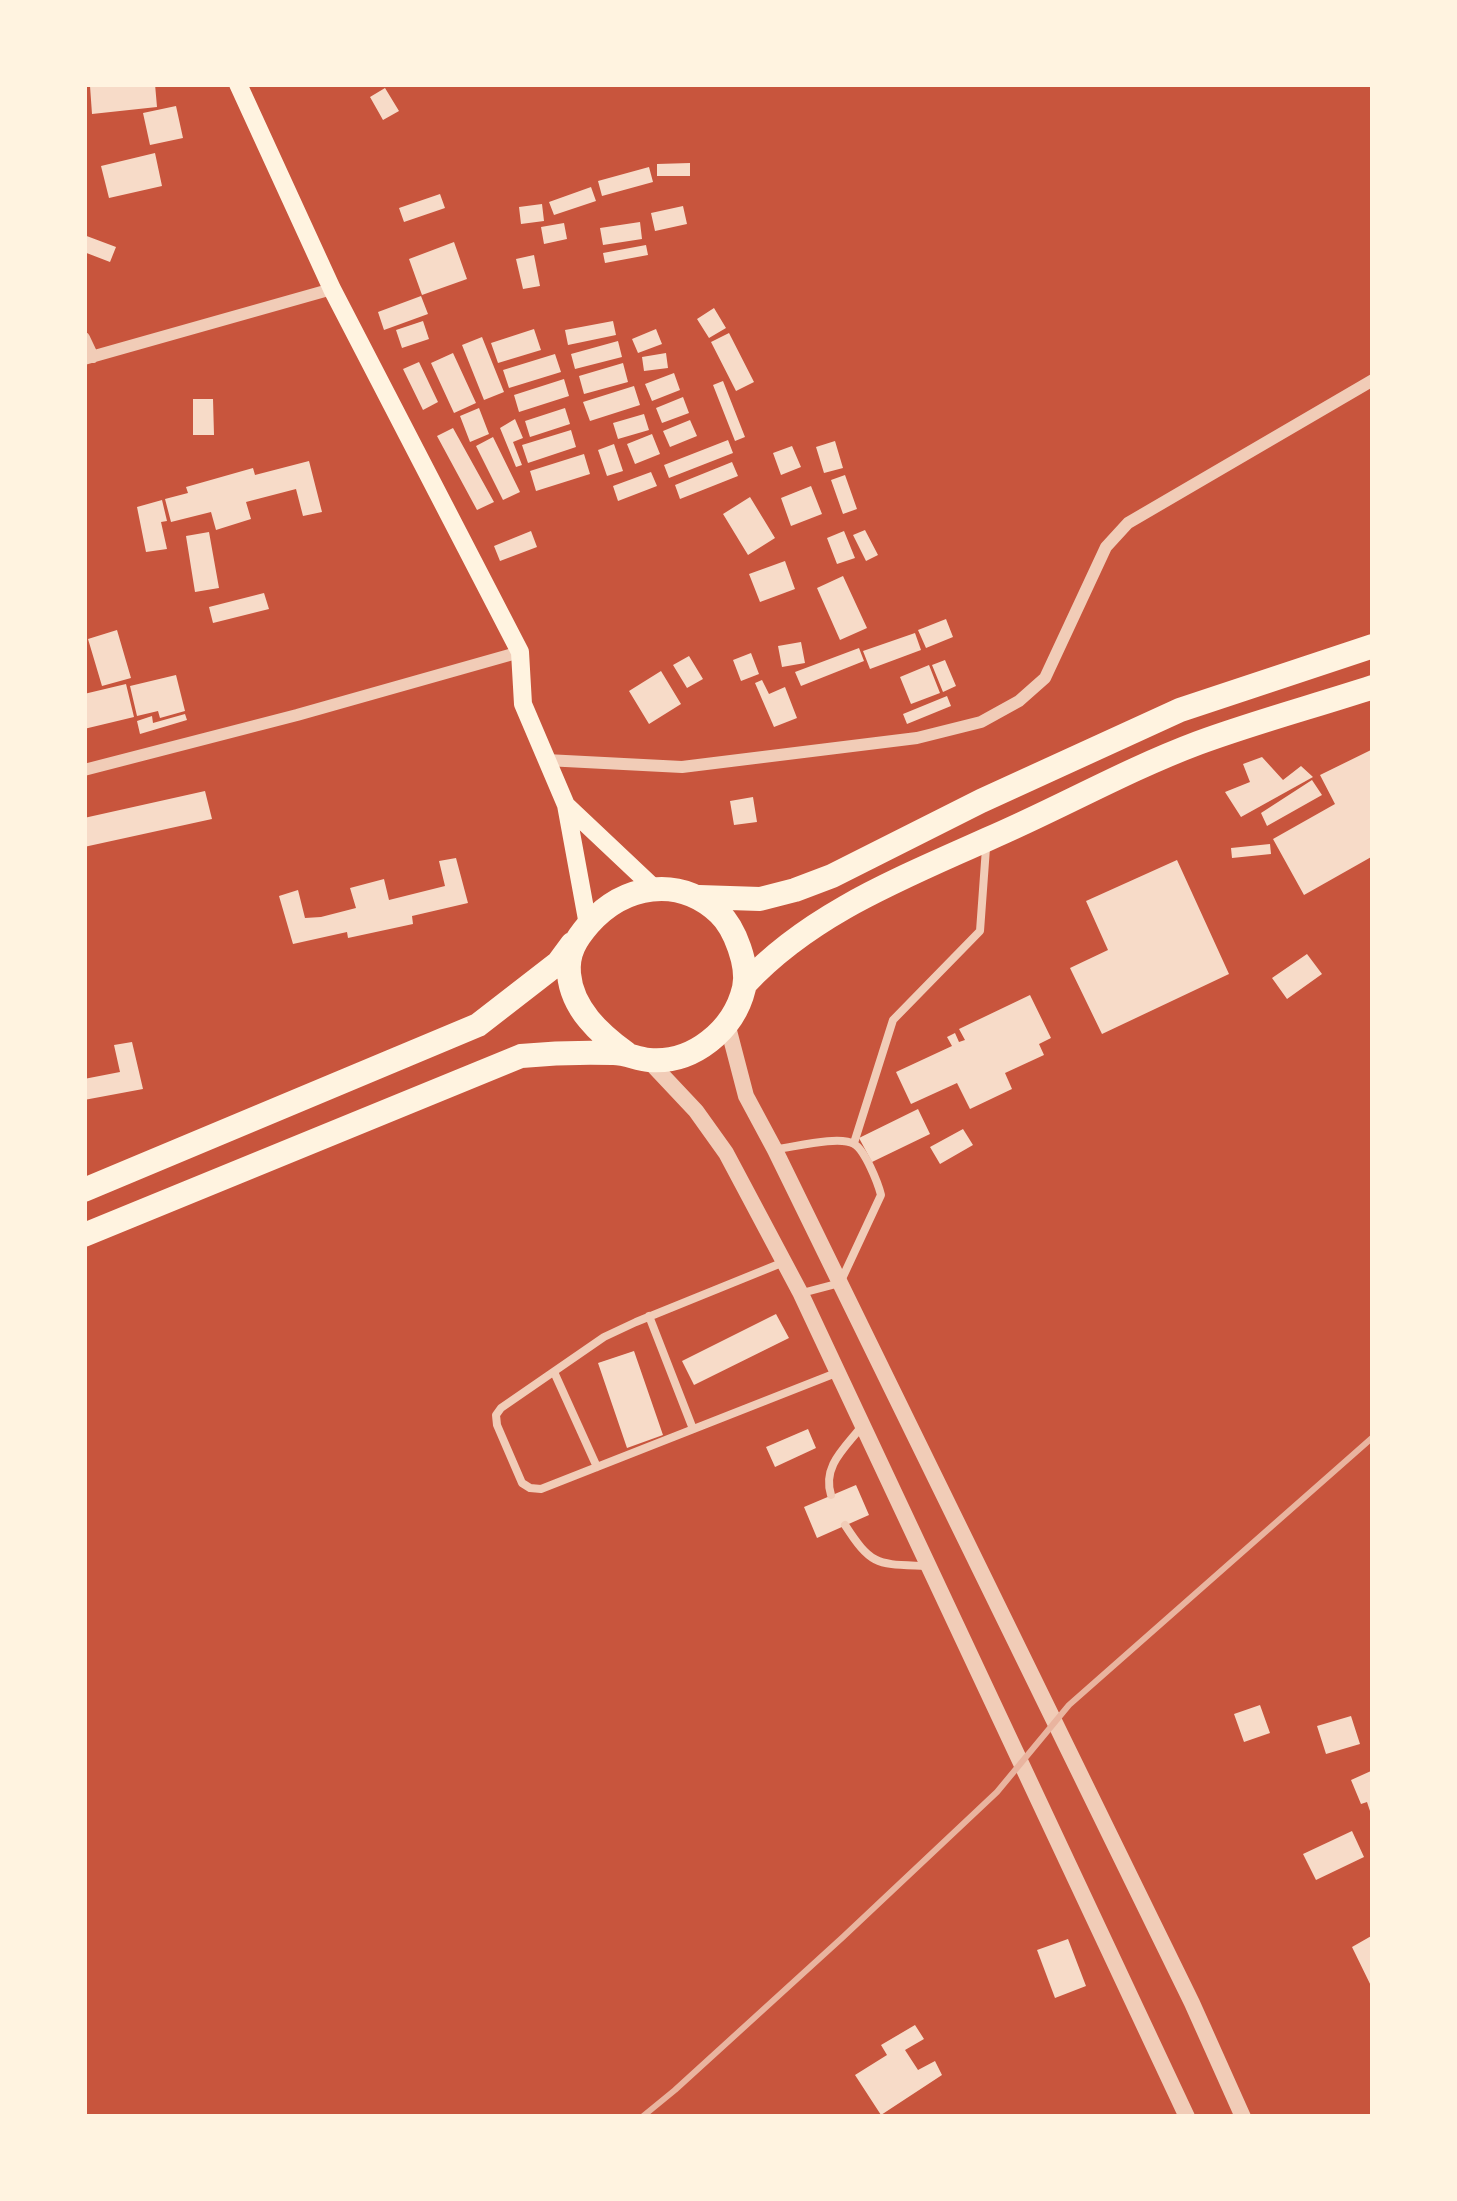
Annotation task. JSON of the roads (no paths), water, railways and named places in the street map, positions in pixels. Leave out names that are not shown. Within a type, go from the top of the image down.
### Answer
[{"type":"highway","points":[[699,898],[760,898],[796,890],[1180,710],[1373,646]]},
{"type":"highway","points":[[84,1235],[521,1056],[566,1052],[681,1056],[728,1027],[746,984],[774,954],[835,913],[915,870],[1196,744],[1373,687]]},
{"type":"highway","points":[[84,1190],[478,1025],[558,963],[606,906],[628,893],[677,890],[699,898],[722,915],[737,938],[746,984]]},
{"type":"highway","points":[[580,934],[569,975],[586,1018],[599,1034],[637,1057]]},
{"type":"main road","points":[[238,84],[332,290],[520,652],[523,704],[566,805],[580,934]]},
{"type":"main road","points":[[566,805],[654,888]]},
{"type":"street","points":[[84,338],[88,358],[332,290]]},
{"type":"street","points":[[546,760],[682,767],[917,737],[981,722],[1018,701],[1045,678],[1106,548],[1128,523],[1373,380]]},
{"type":"street","points":[[84,770],[520,652]]},
{"type":"street","points":[[728,1027],[746,1096],[1192,2003],[1243,2117]]},
{"type":"street","points":[[637,1057],[696,1111],[727,1153],[801,1294],[1186,2117]]},
{"type":"lane","points":[[854,1143],[893,1020],[980,931],[986,840]]},
{"type":"lane","points":[[775,1150],[854,1143],[881,1195],[840,1283],[801,1294]]},
{"type":"lane","points":[[784,1262],[604,1337],[501,1408],[497,1425],[522,1484],[541,1489],[837,1372]]},
{"type":"lane","points":[[649,1316],[693,1429]]},
{"type":"lane","points":[[554,1372],[597,1467]]},
{"type":"lane","points":[[831,1495],[829,1469],[862,1426]]},
{"type":"lane","points":[[845,1526],[873,1560],[927,1566]]},
{"type":"railway","points":[[642,2117],[997,1792],[1069,1705],[1373,1437]]}]
